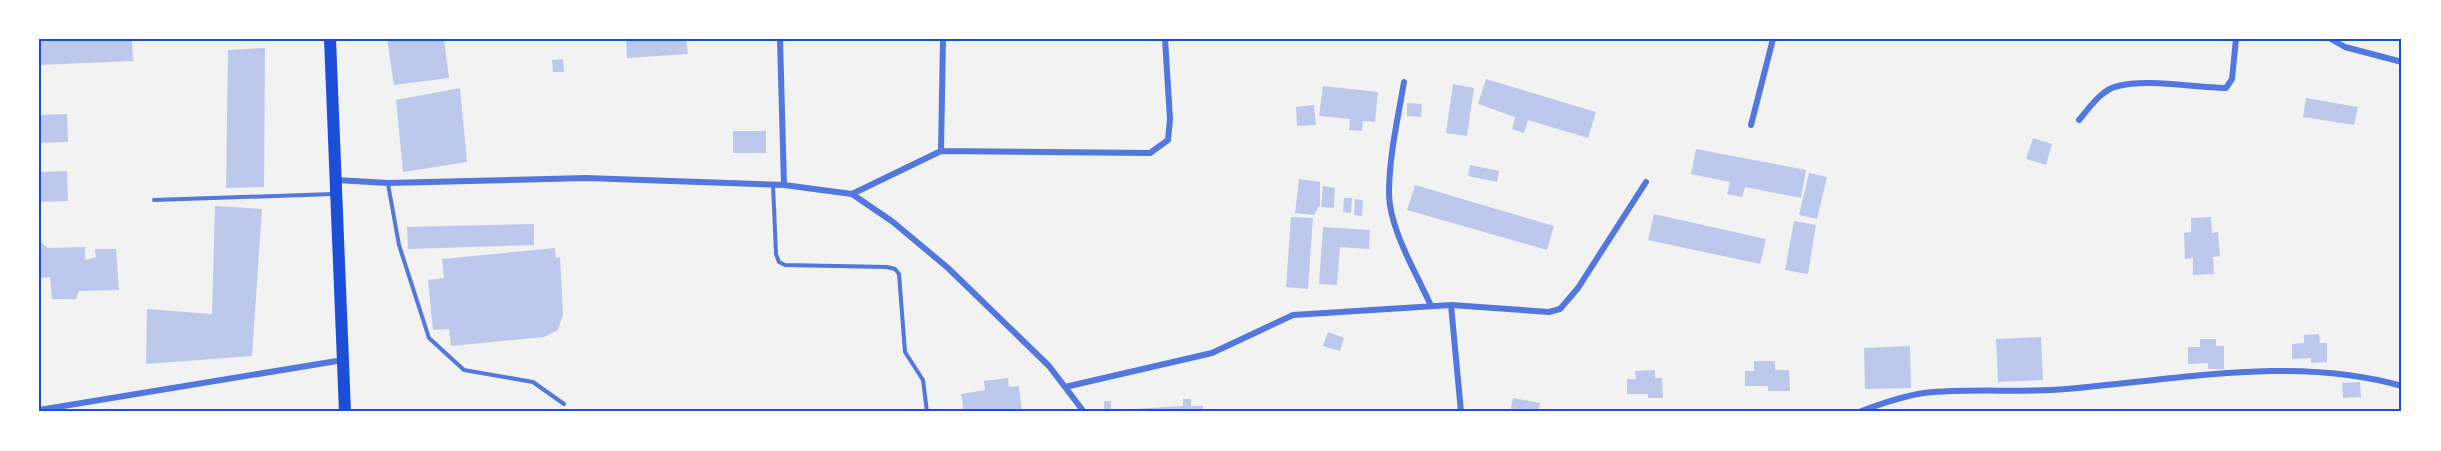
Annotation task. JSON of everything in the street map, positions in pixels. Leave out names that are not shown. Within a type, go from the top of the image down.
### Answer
[{"type":"main road","points":[[330,39],[345,412]]},
{"type":"street","points":[[780,39],[784,185]]},
{"type":"street","points":[[941,151],[943,39]]},
{"type":"street","points":[[852,194],[941,151],[1150,153],[1168,140],[1170,119],[1165,39]]},
{"type":"street","points":[[1751,125],[1773,39]]},
{"type":"street","points":[[2079,120],[2099,97],[2116,86],[2146,84],[2226,88],[2232,78],[2236,39]]},
{"type":"street","points":[[2331,39],[2345,47],[2402,62]]},
{"type":"street","points":[[1404,82],[1389,195],[1396,228],[1431,306]]},
{"type":"street","points":[[336,180],[388,183],[586,178],[784,185],[852,194],[893,222],[948,268],[1049,366],[1084,412]]},
{"type":"street","points":[[1065,387],[1212,353],[1293,315],[1452,305],[1549,312],[1560,309],[1578,288],[1647,182]]},
{"type":"street","points":[[1452,305],[1461,412]]},
{"type":"street","points":[[39,410],[344,360]]},
{"type":"street","points":[[1859,412],[1892,400],[1924,393],[2063,389],[2268,370],[2344,375],[2381,380],[2402,386]]},
{"type":"lane","points":[[388,183],[399,245],[429,338],[464,370],[532,382],[564,404]]},
{"type":"lane","points":[[773,185],[776,254],[779,262],[784,266],[887,267],[895,269],[899,274],[905,352],[923,380],[927,412]]},
{"type":"lane","points":[[154,200],[336,194]]},
{"type":"building","points":[[39,39],[132,39],[133,61],[39,65]]},
{"type":"building","points":[[387,39],[444,39],[449,78],[394,85]]},
{"type":"building","points":[[626,39],[686,39],[688,54],[627,58]]},
{"type":"building","points":[[265,48],[264,187],[226,188],[228,50]]},
{"type":"building","points":[[563,59],[564,72],[553,72],[552,60]]},
{"type":"building","points":[[1486,79],[1596,112],[1588,138],[1528,120],[1524,133],[1512,129],[1515,117],[1478,104]]},
{"type":"building","points":[[1453,84],[1474,88],[1467,136],[1446,133]]},
{"type":"building","points":[[1323,86],[1378,92],[1375,122],[1363,121],[1362,131],[1349,130],[1350,119],[1319,116]]},
{"type":"building","points":[[460,88],[467,162],[403,172],[396,100]]},
{"type":"building","points":[[2306,98],[2358,107],[2354,125],[2303,117]]},
{"type":"building","points":[[1407,103],[1422,104],[1421,117],[1407,116]]},
{"type":"building","points":[[1314,105],[1316,125],[1297,126],[1296,107]]},
{"type":"building","points":[[67,114],[68,142],[39,143],[39,115]]},
{"type":"building","points":[[733,131],[766,131],[766,153],[733,153]]},
{"type":"building","points":[[2033,138],[2052,144],[2046,165],[2026,159]]},
{"type":"building","points":[[1696,149],[1806,170],[1801,198],[1745,187],[1742,197],[1727,194],[1730,182],[1691,174]]},
{"type":"building","points":[[1470,165],[1499,171],[1497,182],[1468,176]]},
{"type":"building","points":[[67,171],[68,201],[39,202],[39,172]]},
{"type":"building","points":[[1809,173],[1827,177],[1817,219],[1799,215]]},
{"type":"building","points":[[1299,179],[1320,182],[1320,205],[1314,215],[1295,213]]},
{"type":"building","points":[[1415,185],[1554,226],[1547,250],[1407,210]]},
{"type":"building","points":[[1323,186],[1335,188],[1334,208],[1321,207]]},
{"type":"building","points":[[1344,198],[1352,198],[1351,213],[1343,212]]},
{"type":"building","points":[[1355,199],[1363,200],[1362,216],[1354,215]]},
{"type":"building","points":[[215,206],[262,209],[252,356],[146,364],[147,309],[212,314]]},
{"type":"building","points":[[1654,214],[1766,239],[1760,264],[1648,240]]},
{"type":"building","points":[[1291,217],[1313,218],[1308,289],[1286,287]]},
{"type":"building","points":[[2211,217],[2212,233],[2218,232],[2220,256],[2213,257],[2214,274],[2193,275],[2193,258],[2185,259],[2184,233],[2191,232],[2191,218]]},
{"type":"building","points":[[1794,221],[1816,225],[1808,274],[1785,270]]},
{"type":"building","points":[[534,224],[534,245],[408,249],[407,227]]},
{"type":"building","points":[[1323,227],[1370,230],[1369,249],[1340,247],[1337,285],[1319,284]]},
{"type":"building","points":[[39,241],[48,248],[85,247],[85,260],[96,257],[95,249],[116,249],[119,290],[79,291],[76,299],[52,299],[50,277],[39,278]]},
{"type":"building","points":[[555,248],[556,258],[560,257],[563,314],[558,330],[544,337],[451,346],[449,329],[433,330],[428,280],[444,278],[442,259]]},
{"type":"building","points":[[1328,332],[1344,338],[1340,351],[1323,346]]},
{"type":"building","points":[[2319,334],[2320,343],[2327,343],[2327,362],[2311,363],[2311,358],[2292,359],[2292,344],[2304,343],[2304,335]]},
{"type":"building","points":[[2041,337],[2043,380],[1998,382],[1996,339]]},
{"type":"building","points":[[2200,339],[2216,339],[2216,346],[2224,346],[2224,369],[2208,369],[2208,363],[2188,364],[2188,347],[2200,347]]},
{"type":"building","points":[[1910,346],[1911,388],[1865,389],[1864,348]]},
{"type":"building","points":[[1754,361],[1775,361],[1775,370],[1789,370],[1790,391],[1768,391],[1768,386],[1745,386],[1745,371],[1754,371]]},
{"type":"building","points":[[1655,370],[1655,378],[1662,378],[1663,398],[1648,398],[1648,394],[1627,394],[1627,379],[1636,379],[1635,371]]},
{"type":"building","points":[[1008,378],[1009,387],[1019,386],[1022,412],[964,412],[961,394],[985,390],[984,381]]},
{"type":"building","points":[[2360,382],[2361,397],[2343,398],[2342,383]]},
{"type":"building","points":[[1513,398],[1540,403],[1539,412],[1510,412]]},
{"type":"building","points":[[1183,399],[1191,399],[1191,406],[1203,406],[1203,412],[1104,412],[1104,401],[1111,401],[1111,410],[1116,410],[1183,406]]}]
